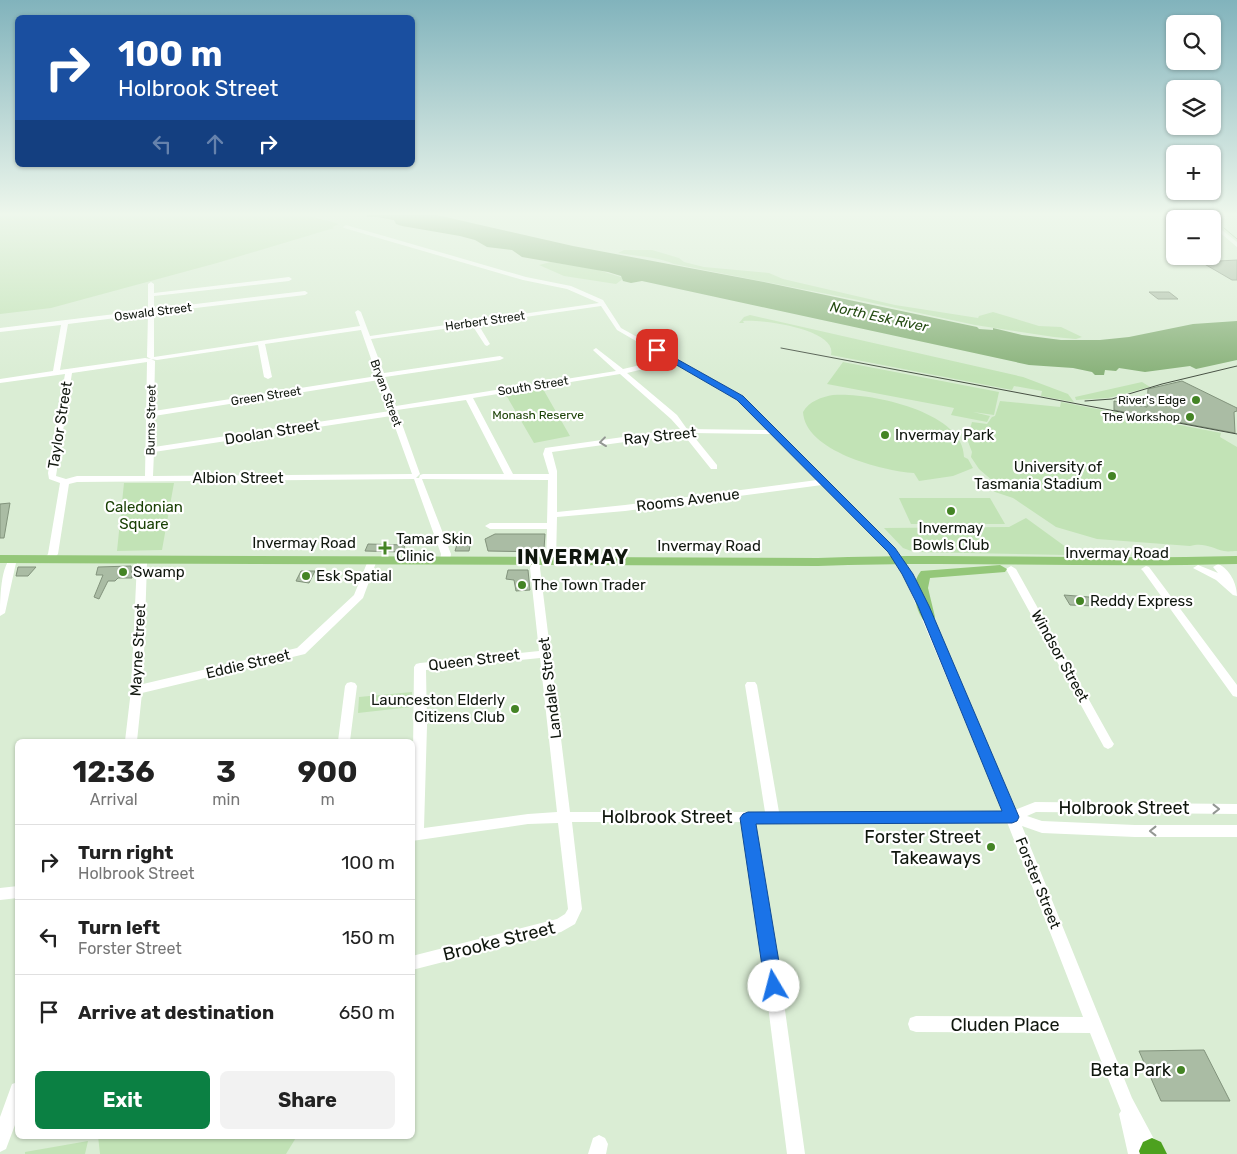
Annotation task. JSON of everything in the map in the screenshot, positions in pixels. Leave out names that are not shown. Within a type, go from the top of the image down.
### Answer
[{"type":"main road","name":"Invermay Road","points":[[0,559],[145,558],[818,562],[843,566],[900,563],[1215,564],[1237,566]]},
{"type":"main road","name":"Invermay Road","points":[[900,563],[1006,569],[1146,569],[1198,568],[1237,560]]},
{"type":"main road","points":[[928,617],[920,586],[926,574],[1006,569]]},
{"type":"street","points":[[489,269],[525,279],[569,288],[604,304]]},
{"type":"street","points":[[151,295],[289,279]]},
{"type":"street","name":"Burns Street","points":[[150,478],[152,414],[151,284]]},
{"type":"street","name":"Oswald Street","points":[[0,330],[305,293]]},
{"type":"street","name":"Herbert Street","points":[[367,338],[604,304]]},
{"type":"street","name":"Forster Street","points":[[604,304],[619,329],[736,395],[892,550],[928,617],[1012,817],[1126,1104],[1149,1153]]},
{"type":"street","name":"Bryan Street","points":[[358,312],[392,411],[446,554],[445,560]]},
{"type":"street","points":[[56,373],[64,322]]},
{"type":"street","points":[[474,323],[487,344]]},
{"type":"street","points":[[0,381],[363,328]]},
{"type":"street","points":[[261,343],[268,377]]},
{"type":"street","points":[[596,350],[674,417],[714,467]]},
{"type":"street","name":"Green Street","points":[[152,414],[500,358]]},
{"type":"street","name":"South Street","points":[[392,411],[622,371],[673,360]]},
{"type":"street","name":"Taylor Street","points":[[49,559],[53,554],[65,482],[52,477],[52,473],[69,371]]},
{"type":"street","points":[[468,397],[510,477]]},
{"type":"street","name":"Doolan Street","points":[[151,450],[392,411]]},
{"type":"street","name":"Ray Street","points":[[553,477],[552,464],[547,454],[548,450],[686,431],[773,432]]},
{"type":"street","points":[[552,560],[553,477]]},
{"type":"street","name":"Albion Street","points":[[65,482],[77,479],[150,478],[553,477]]},
{"type":"street","name":"Rooms Avenue","points":[[553,515],[625,508],[822,482]]},
{"type":"street","points":[[490,526],[553,526]]},
{"type":"street","name":"Mayne Street","points":[[131,739],[137,690],[142,563],[145,558]]},
{"type":"street","points":[[0,613],[11,563],[14,559]]},
{"type":"street","name":"Eddie Street","points":[[137,690],[301,651],[359,596],[372,560]]},
{"type":"street","name":"Landale Street","points":[[537,560],[536,568],[565,817]]},
{"type":"street","points":[[1215,564],[1234,589]]},
{"type":"street","points":[[1198,568],[1210,572],[1234,589]]},
{"type":"street","name":"Windsor Street","points":[[1006,569],[1108,744]]},
{"type":"street","points":[[1146,569],[1237,692]]},
{"type":"street","name":"Queen Street","points":[[415,835],[421,726],[420,667],[546,654]]},
{"type":"street","points":[[751,685],[773,818]]},
{"type":"street","points":[[344,739],[351,686]]},
{"type":"street","name":"Holbrook Street","points":[[1012,817],[1035,807],[1237,809]]},
{"type":"street","name":"Holbrook Street","points":[[415,835],[528,819],[565,817],[1012,817],[1042,827],[1135,831],[1237,831]]},
{"type":"street","name":"Brooke Street","points":[[415,962],[561,925],[570,919],[575,909],[565,817]]},
{"type":"street","points":[[748,818],[772,967],[796,1154]]},
{"type":"street","points":[[0,894],[15,892]]},
{"type":"street","name":"Cluden Place","points":[[916,1024],[1095,1025]]},
{"type":"street","points":[[0,1143],[15,1099]]},
{"type":"green space","points":[[0,269],[195,269],[51,308],[0,314]]},
{"type":"green space","points":[[548,269],[594,269],[624,278],[616,284],[564,276]]},
{"type":"green space","points":[[699,269],[769,273],[783,279],[895,305],[978,318],[993,312],[1039,326],[1061,327],[1082,337],[1076,339],[1054,337],[975,325]]},
{"type":"green space","points":[[750,315],[1023,377],[1068,394],[1074,402],[1041,396],[1042,391],[1014,386],[1012,390],[831,355],[830,346],[823,338],[811,332],[765,322],[743,321],[744,323],[739,323],[744,317]]},
{"type":"green space","points":[[843,362],[999,392],[994,415],[973,412],[990,416],[987,422],[951,415],[954,408],[827,384]]},
{"type":"green space","points":[[1142,382],[1150,387],[1108,398],[1076,400],[1075,397]]},
{"type":"green space","name":"Monash Reserve","points":[[543,389],[570,436],[534,443],[506,395]]},
{"type":"green space","name":"Invermay Park","points":[[833,395],[868,397],[890,401],[932,416],[948,427],[960,441],[964,457],[968,459],[973,468],[953,476],[919,481],[914,473],[865,463],[831,448],[817,438],[807,426],[803,412],[812,402]]},
{"type":"green space","name":"University of Tasmania Stadium","points":[[1000,401],[1060,407],[1061,402],[1221,433],[1220,437],[1237,447],[1237,551],[1226,551],[1200,545],[1190,546],[1097,539],[1056,527],[1013,498],[986,489],[994,482],[979,469],[971,457],[972,452],[967,439],[972,422],[987,424],[995,416]]},
{"type":"green space","name":"Caledonian Square","points":[[124,483],[174,483],[162,550],[117,551]]},
{"type":"green space","name":"Invermay Bowls Club","points":[[899,498],[990,498],[1005,524],[911,524]]},
{"type":"green space","points":[[1026,518],[1070,550],[1067,555],[914,552],[903,548],[884,528],[1009,527]]},
{"type":"green space","points":[[412,692],[411,707],[358,713],[359,697]]},
{"type":"green space","points":[[98,1139],[295,1139],[286,1154],[100,1154]]},
{"type":"green space","points":[[88,1141],[85,1154],[25,1154],[25,1152]]},
{"type":"water","name":"North Esk River","points":[[590,269],[694,269],[764,282],[977,327],[979,329],[993,330],[993,328],[1022,335],[1061,340],[1100,340],[1129,337],[1193,324],[1237,321],[1237,360],[1196,369],[1190,366],[1145,372],[1119,368],[1116,371],[1105,370],[1104,375],[1095,375],[1092,372],[1073,368],[1029,365],[642,281],[631,283],[623,281],[621,276]]},
{"type":"building","points":[[1213,269],[1237,269],[1237,280],[1232,280]]},
{"type":"building","points":[[1149,292],[1169,292],[1178,299],[1158,299]]},
{"type":"building","points":[[1182,381],[1237,408],[1237,411],[1234,412],[1235,433],[1114,410],[1114,401],[1147,407],[1148,389]]},
{"type":"building","points":[[10,503],[4,538],[0,538],[0,504]]},
{"type":"building","points":[[495,534],[545,534],[544,549],[541,552],[488,551],[485,539]]},
{"type":"building","points":[[458,541],[471,541],[469,551],[455,551]]},
{"type":"building","name":"Tamar Skin Clinic","points":[[368,544],[405,545],[403,552],[365,551]]},
{"type":"building","points":[[131,566],[132,578],[118,578],[115,581],[108,581],[99,599],[94,597],[103,575],[96,575],[98,567]]},
{"type":"building","points":[[18,567],[36,567],[28,576],[16,576]]},
{"type":"building","name":"The Town Trader","points":[[508,570],[528,570],[530,590],[516,591],[514,580],[506,579]]},
{"type":"building","name":"Esk Spatial","points":[[301,571],[315,571],[309,583],[296,581]]},
{"type":"building","name":"Reddy Express","points":[[1064,595],[1089,597],[1095,606],[1070,605]]},
{"type":"building","name":"Beta Park","points":[[1204,1050],[1230,1101],[1161,1101],[1139,1051]]},
{"type":"tram line","points":[[781,348],[1237,434]]},
{"type":"tram line","points":[[1085,401],[1112,399],[1162,384],[1237,366]]},
{"type":"place","name":"River's Edge","points":[[1196,400]]},
{"type":"place","name":"The Workshop","points":[[1190,417]]},
{"type":"place","name":"Invermay Park","points":[[885,435]]},
{"type":"place","name":"University of Tasmania Stadium","points":[[1112,476]]},
{"type":"place","name":"Invermay Bowls Club","points":[[951,511]]},
{"type":"place","name":"Tamar Skin Clinic","points":[[385,548]]},
{"type":"place","name":"Swamp","points":[[123,572]]},
{"type":"place","name":"Esk Spatial","points":[[306,576]]},
{"type":"place","name":"The Town Trader","points":[[522,585]]},
{"type":"place","name":"Reddy Express","points":[[1080,601]]},
{"type":"place","name":"Launceston Elderly Citizens Club","points":[[515,709]]},
{"type":"place","name":"Forster Street Takeaways","points":[[991,847]]},
{"type":"place","name":"Beta Park","points":[[1181,1070]]},
{"type":"district","name":"INVERMAY","points":[[573,557]]},
{"type":"route","points":[[657,350],[740,398],[892,550],[908,574],[924,606],[1012,817],[748,818],[774,986]]}]
